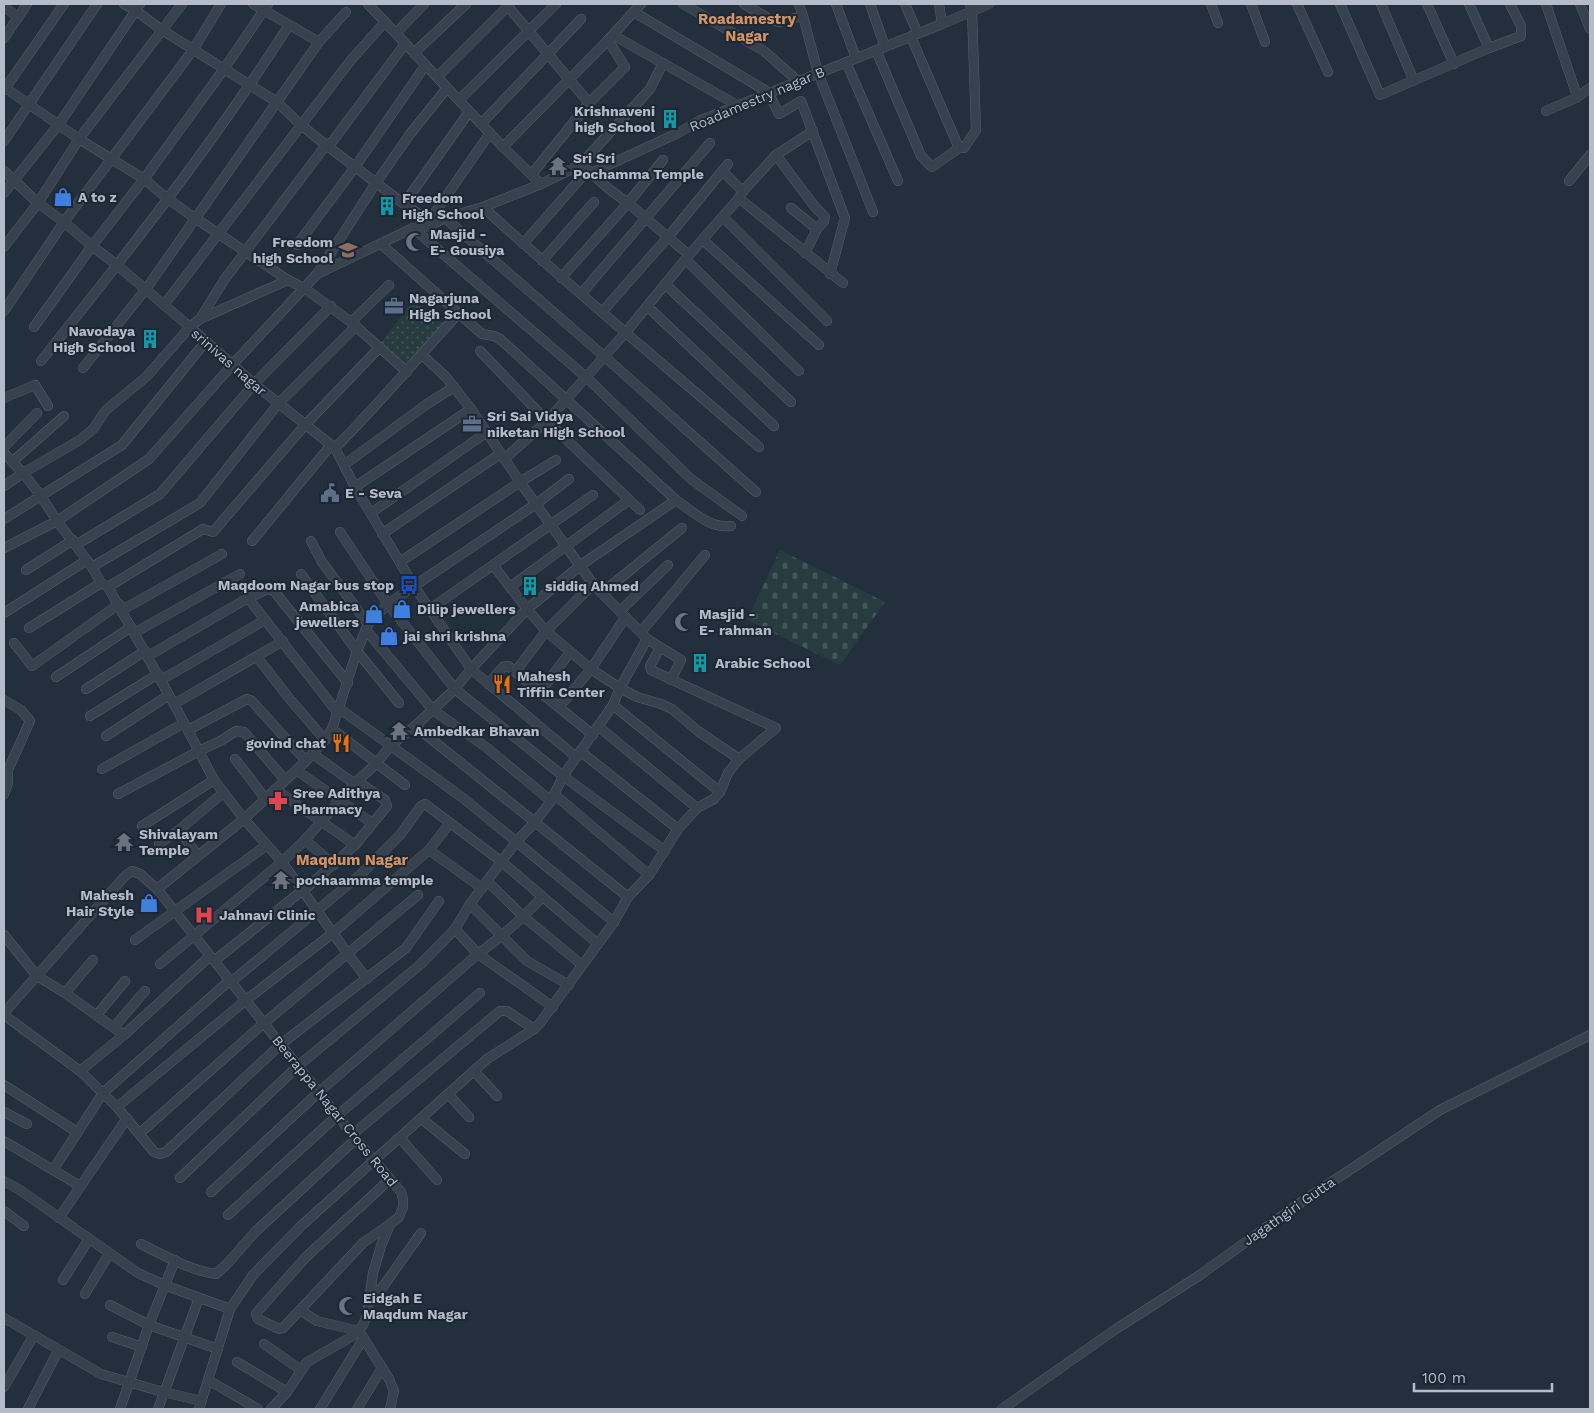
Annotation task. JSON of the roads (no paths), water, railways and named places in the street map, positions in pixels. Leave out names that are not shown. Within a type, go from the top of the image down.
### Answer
[{"type":"street","points":[[4,38],[27,4]]},
{"type":"street","points":[[64,4],[4,89],[79,139],[144,179],[195,218],[330,306],[354,324],[407,372]]},
{"type":"street","points":[[4,141],[97,4]]},
{"type":"street","points":[[124,4],[137,7],[162,30],[277,102],[301,125],[429,224]]},
{"type":"street","points":[[4,247],[38,203],[79,139],[182,4]]},
{"type":"street","points":[[4,311],[64,222],[193,50],[221,4]]},
{"type":"street","points":[[253,4],[266,7],[289,25],[319,42]]},
{"type":"street","points":[[368,4],[502,147],[541,184]]},
{"type":"street","points":[[396,33],[424,4]]},
{"type":"street","points":[[414,53],[466,4]]},
{"type":"street","points":[[459,100],[556,4]]},
{"type":"street","points":[[502,147],[610,38],[640,4]]},
{"type":"street","points":[[683,4],[764,50],[798,81]]},
{"type":"street","points":[[744,4],[771,20],[779,22],[803,16]]},
{"type":"street","points":[[799,4],[818,73],[873,212]]},
{"type":"street","points":[[836,4],[856,58]]},
{"type":"street","points":[[870,4],[881,48],[921,156],[932,167],[959,148],[964,148],[976,130],[971,8]]},
{"type":"street","points":[[905,4],[914,35],[959,148]]},
{"type":"street","points":[[939,4],[942,24]]},
{"type":"street","name":"Roadamestry nagar B","points":[[590,171],[678,134],[699,121],[768,92],[942,24],[971,8],[989,4]]},
{"type":"street","points":[[1211,4],[1218,23]]},
{"type":"street","points":[[1251,4],[1265,42]]},
{"type":"street","points":[[1297,4],[1328,72]]},
{"type":"street","points":[[1340,4],[1380,96],[1521,36],[1521,26],[1510,4]]},
{"type":"street","points":[[1381,4],[1414,81]]},
{"type":"street","points":[[1427,4],[1454,64]]},
{"type":"street","points":[[1468,4],[1489,48]]},
{"type":"street","points":[[1546,4],[1576,93],[1576,98]]},
{"type":"street","points":[[1580,4],[1590,29]]},
{"type":"street","points":[[437,78],[507,5],[589,103]]},
{"type":"street","points":[[4,7],[18,17]]},
{"type":"street","points":[[4,193],[59,124],[137,7]]},
{"type":"street","points":[[34,327],[224,69],[266,7]]},
{"type":"street","points":[[83,368],[146,290],[319,42],[346,12]]},
{"type":"street","points":[[634,12],[768,92],[779,114],[801,101],[844,218],[830,274]]},
{"type":"street","points":[[481,124],[581,19]]},
{"type":"street","points":[[164,305],[351,60],[385,22]]},
{"type":"street","points":[[40,360],[168,199],[251,85],[289,25]]},
{"type":"street","points":[[610,38],[664,64],[737,105]]},
{"type":"street","points":[[532,174],[589,103],[625,67],[610,38]]},
{"type":"street","points":[[200,320],[224,280],[326,145],[332,142],[405,44]]},
{"type":"street","points":[[846,62],[898,181]]},
{"type":"street","points":[[317,274],[413,228],[483,207],[541,184],[580,165],[650,89],[664,64]]},
{"type":"street","points":[[297,245],[355,167],[425,66]]},
{"type":"street","points":[[4,548],[57,521],[149,459],[233,364],[317,274],[410,134],[447,88]]},
{"type":"street","points":[[1546,111],[1576,98],[1590,88]]},
{"type":"street","points":[[404,204],[469,112]]},
{"type":"street","points":[[382,534],[502,456],[547,422],[605,357],[687,257],[776,155],[813,131]]},
{"type":"street","points":[[429,224],[490,133]]},
{"type":"street","points":[[581,294],[710,143]]},
{"type":"street","points":[[776,155],[815,207],[825,217],[805,253]]},
{"type":"street","points":[[1569,181],[1590,155]]},
{"type":"street","points":[[561,278],[628,203],[663,160]]},
{"type":"street","points":[[580,165],[590,171],[668,237],[799,371]]},
{"type":"street","points":[[602,312],[668,237],[725,167],[741,194],[805,253],[843,283]]},
{"type":"street","name":"srinivas nagar","points":[[4,171],[38,203],[117,265],[254,384],[333,446],[382,534],[414,586],[471,669],[578,754],[678,829]]},
{"type":"street","points":[[523,244],[590,171]]},
{"type":"street","points":[[542,261],[594,202]]},
{"type":"street","points":[[483,207],[561,278],[759,447]]},
{"type":"street","points":[[791,208],[817,229]]},
{"type":"street","points":[[723,217],[827,321]]},
{"type":"street","points":[[445,218],[756,492]]},
{"type":"street","points":[[413,228],[586,377],[691,479],[742,516]]},
{"type":"street","points":[[703,240],[819,344]]},
{"type":"street","points":[[381,244],[482,334],[500,339],[676,500],[701,518],[721,527],[731,526]]},
{"type":"street","points":[[4,486],[80,440],[93,428],[106,410],[146,377],[190,327],[200,320],[288,280]]},
{"type":"street","points":[[665,284],[791,402]]},
{"type":"street","points":[[4,613],[200,503],[278,404],[389,285]]},
{"type":"street","points":[[26,570],[160,494],[254,384],[330,306]]},
{"type":"street","points":[[647,306],[774,426]]},
{"type":"street","points":[[252,541],[333,446],[373,410],[459,313]]},
{"type":"street","points":[[4,519],[122,445],[206,342]]},
{"type":"street","points":[[29,628],[203,529],[213,532],[305,425],[380,347]]},
{"type":"street","points":[[480,351],[547,422],[640,510]]},
{"type":"street","points":[[421,354],[446,377],[471,409],[520,482],[593,584],[603,592],[644,636],[681,660],[672,680]]},
{"type":"street","points":[[4,398],[35,385],[48,406]]},
{"type":"street","points":[[344,465],[427,404],[454,387]]},
{"type":"street","points":[[355,487],[471,409]]},
{"type":"street","points":[[4,447],[37,413]]},
{"type":"street","points":[[12,462],[64,416]]},
{"type":"street","points":[[371,513],[486,432]]},
{"type":"street","points":[[4,453],[41,496],[120,607],[214,780],[244,819],[282,862],[367,979]]},
{"type":"street","points":[[400,562],[556,460]]},
{"type":"street","points":[[157,890],[244,819],[306,761],[325,740],[332,729],[339,711],[357,651],[367,627],[388,604],[536,504],[569,479]]},
{"type":"street","points":[[430,609],[593,495]]},
{"type":"street","points":[[510,587],[628,500]]},
{"type":"street","points":[[160,964],[282,862],[305,840],[356,782],[376,764],[391,745],[415,726],[455,689],[471,669],[527,610],[581,565],[676,500]]},
{"type":"street","points":[[603,592],[682,528]]},
{"type":"street","points":[[340,532],[388,604],[455,689],[563,776],[665,851]]},
{"type":"street","points":[[311,541],[322,562],[367,627],[433,710],[552,797],[649,875]]},
{"type":"street","points":[[14,643],[32,666],[120,607],[222,554]]},
{"type":"street","points":[[180,1178],[298,1066],[421,964],[455,929],[470,904],[516,842],[534,823],[552,797],[563,776],[599,727],[613,705],[644,636],[705,555]]},
{"type":"street","points":[[560,706],[591,669],[623,615],[668,564]]},
{"type":"street","points":[[493,565],[527,610],[546,631],[591,669],[637,697],[672,709],[698,731],[739,759]]},
{"type":"street","points":[[56,677],[132,630],[240,574]]},
{"type":"street","points":[[301,574],[357,651],[399,703]]},
{"type":"street","points":[[516,671],[546,631],[593,584]]},
{"type":"street","points":[[86,689],[146,653],[268,589],[274,591],[348,683]]},
{"type":"street","points":[[248,598],[339,711],[391,745],[463,798],[614,922]]},
{"type":"street","points":[[90,716],[265,620]]},
{"type":"street","points":[[174,704],[283,640]]},
{"type":"street","points":[[4,1320],[101,1374],[164,1392],[200,1405],[230,1309],[252,1275],[271,1254],[474,1071],[488,1059],[534,1029],[569,985],[614,922],[628,897],[649,875],[678,829],[698,808],[709,804],[720,792],[728,773],[739,759],[776,728],[649,668],[660,648]]},
{"type":"street","points":[[541,691],[570,652]]},
{"type":"street","points":[[257,657],[325,740]]},
{"type":"street","points":[[488,684],[506,666],[516,671],[593,735]]},
{"type":"street","points":[[106,736],[169,695]]},
{"type":"street","points":[[102,769],[247,699],[252,701],[306,761]]},
{"type":"street","points":[[4,700],[21,710],[30,721],[6,770],[8,783],[4,794]]},
{"type":"street","points":[[613,705],[720,792]]},
{"type":"street","points":[[415,726],[628,897]]},
{"type":"street","points":[[599,727],[698,808]]},
{"type":"street","points":[[332,729],[405,785]]},
{"type":"street","points":[[118,794],[236,731],[244,732],[285,780]]},
{"type":"street","points":[[80,1071],[212,958],[303,891],[334,865],[355,845],[386,806],[385,800],[313,754]]},
{"type":"street","points":[[235,759],[265,798]]},
{"type":"street","points":[[296,770],[372,823]]},
{"type":"street","points":[[142,826],[214,780]]},
{"type":"street","points":[[275,789],[355,845]]},
{"type":"street","points":[[159,844],[179,830],[223,793]]},
{"type":"street","points":[[53,1170],[103,1093],[230,981],[361,874],[400,835],[421,806],[425,804],[502,862],[598,944]]},
{"type":"street","points":[[117,1107],[246,1000],[333,933],[429,850],[450,823]]},
{"type":"street","points":[[179,830],[198,856]]},
{"type":"street","points":[[305,840],[334,865]]},
{"type":"street","points":[[135,940],[267,845]]},
{"type":"street","points":[[429,850],[485,885],[582,965]]},
{"type":"street","name":"Beerappa Nagar Cross Road","points":[[37,976],[125,876],[132,871],[140,874],[157,890],[175,912],[400,1192],[403,1199],[403,1207],[399,1217],[390,1224],[376,1261],[367,1315],[361,1335],[320,1409]]},
{"type":"street","points":[[140,1133],[264,1023],[418,895]]},
{"type":"street","points":[[210,1192],[319,1092],[478,954],[524,917],[542,896]]},
{"type":"street","points":[[37,976],[4,1014],[80,1071],[117,1107],[154,1152],[160,1154],[166,1152],[281,1044],[406,948],[440,901]]},
{"type":"street","points":[[470,904],[527,961],[569,985]]},
{"type":"street","points":[[455,929],[478,954],[552,1007]]},
{"type":"street","points":[[4,935],[37,976],[65,993],[124,1035]]},
{"type":"street","points":[[65,993],[93,960]]},
{"type":"street","points":[[96,1015],[125,982]]},
{"type":"street","points":[[114,1027],[145,991]]},
{"type":"street","points":[[228,1215],[338,1115],[480,993]]},
{"type":"street","points":[[141,1244],[175,1260],[216,1274],[255,1232],[355,1137],[500,1011],[507,1011],[534,1029]]},
{"type":"street","name":"Jagathgiri Gutta","points":[[1002,1409],[1116,1328],[1200,1275],[1297,1204],[1440,1110],[1590,1035]]},
{"type":"street","points":[[474,1071],[497,1096]]},
{"type":"street","points":[[4,1085],[77,1132]]},
{"type":"street","points":[[449,1095],[470,1117]]},
{"type":"street","points":[[4,1112],[26,1124]]},
{"type":"street","points":[[59,1218],[127,1118]]},
{"type":"street","points":[[422,1119],[466,1154]]},
{"type":"street","points":[[400,1138],[437,1180]]},
{"type":"street","points":[[4,1141],[80,1186]]},
{"type":"street","points":[[389,1180],[305,1258],[256,1314],[258,1319],[279,1329],[283,1328],[363,1243],[390,1224]]},
{"type":"street","points":[[4,1181],[20,1190],[138,1273],[164,1285],[230,1309]]},
{"type":"street","points":[[4,1211],[24,1226]]},
{"type":"street","points":[[370,1294],[382,1288],[421,1233]]},
{"type":"street","points":[[63,1280],[89,1238]]},
{"type":"street","points":[[85,1294],[109,1254]]},
{"type":"street","points":[[120,1409],[164,1285],[175,1260]]},
{"type":"street","points":[[158,1409],[199,1298]]},
{"type":"street","points":[[110,1305],[150,1325],[218,1349]]},
{"type":"street","points":[[300,1310],[317,1321],[361,1335],[390,1379],[394,1390],[390,1409]]},
{"type":"street","points":[[4,1387],[34,1335]]},
{"type":"street","points":[[271,1409],[287,1392],[301,1370],[314,1357],[353,1336],[361,1335]]},
{"type":"street","points":[[112,1337],[142,1347]]},
{"type":"street","points":[[264,1344],[301,1370]]},
{"type":"street","points":[[28,1409],[58,1350]]},
{"type":"street","points":[[237,1362],[287,1392]]},
{"type":"street","points":[[357,1409],[382,1368]]},
{"type":"street","points":[[208,1380],[258,1409]]},
{"type":"place","name":"Krishnaveni high School","points":[[670,119]]},
{"type":"place","name":"Sri Sri Pochamma Temple","points":[[558,166]]},
{"type":"place","name":"A to z","points":[[63,197]]},
{"type":"place","name":"Freedom High School","points":[[387,206]]},
{"type":"place","name":"Masjid - E- Gousiya","points":[[415,242]]},
{"type":"place","name":"Freedom high School","points":[[348,250]]},
{"type":"place","name":"Nagarjuna High School","points":[[394,306]]},
{"type":"place","name":"Navodaya High School","points":[[150,339]]},
{"type":"place","name":"Sri Sai Vidya niketan High School","points":[[472,424]]},
{"type":"place","name":"E - Seva","points":[[330,493]]},
{"type":"place","name":"Maqdoom Nagar bus stop","points":[[409,585]]},
{"type":"place","name":"siddiq Ahmed","points":[[530,586]]},
{"type":"place","name":"Dilip jewellers","points":[[402,609]]},
{"type":"place","name":"Amabica jewellers","points":[[374,614]]},
{"type":"place","name":"Masjid - E- rahman","points":[[684,622]]},
{"type":"place","name":"jai shri krishna","points":[[389,636]]},
{"type":"place","name":"Arabic School","points":[[700,663]]},
{"type":"place","name":"Mahesh Tiffin Center","points":[[502,684]]},
{"type":"place","name":"Ambedkar Bhavan","points":[[399,731]]},
{"type":"place","name":"govind chat","points":[[341,743]]},
{"type":"place","name":"Sree Adithya Pharmacy","points":[[278,801]]},
{"type":"place","name":"Shivalayam Temple","points":[[124,842]]},
{"type":"place","name":"pochaamma temple","points":[[281,880]]},
{"type":"place","name":"Mahesh Hair Style","points":[[149,903]]},
{"type":"place","name":"Jahnavi Clinic","points":[[204,915]]},
{"type":"place","name":"Eidgah E Maqdum Nagar","points":[[348,1306]]},
{"type":"district","name":"Roadamestry Nagar","points":[[747,28]]},
{"type":"district","name":"Maqdum Nagar","points":[[352,860]]}]
